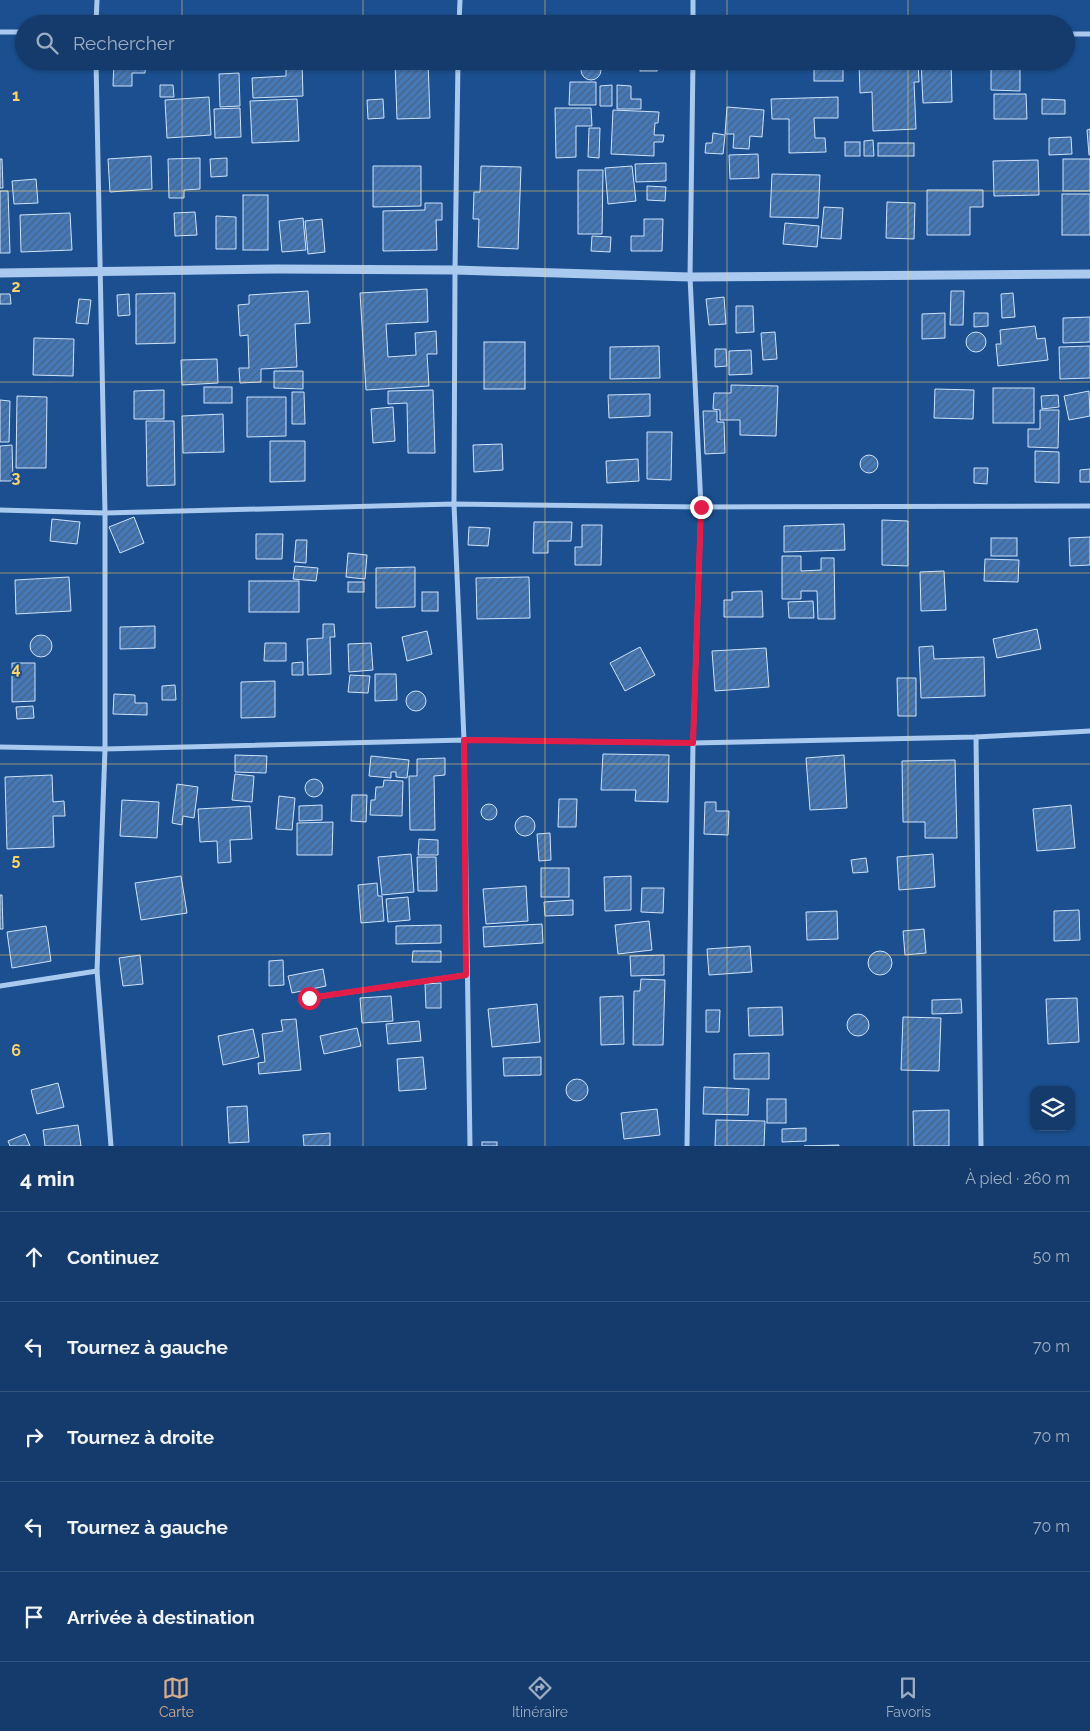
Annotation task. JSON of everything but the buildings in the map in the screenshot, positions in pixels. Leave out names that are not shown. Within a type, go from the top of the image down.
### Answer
[{"type":"street","points":[[96,15],[97,0]]},
{"type":"street","points":[[459,15],[460,0]]},
{"type":"street","points":[[694,0],[694,15]]},
{"type":"street","points":[[0,32],[15,32]]},
{"type":"street","points":[[1075,34],[1090,34]]},
{"type":"street","points":[[96,70],[105,513],[105,749],[97,971],[111,1146]]},
{"type":"street","points":[[458,70],[454,504],[464,740],[470,1146]]},
{"type":"street","points":[[687,1146],[693,743],[701,507],[690,277],[693,70]]},
{"type":"street","points":[[0,273],[278,269],[455,270],[690,277],[1090,274]]},
{"type":"street","points":[[0,510],[105,513],[454,504],[701,507],[1090,506]]},
{"type":"street","points":[[0,747],[105,749],[464,740],[693,743],[976,737],[1090,731]]},
{"type":"street","points":[[976,737],[981,1146]]},
{"type":"street","points":[[0,986],[97,971]]},
{"type":"street","points":[[309,998],[466,975]]},
{"type":"route","points":[[309,998],[466,975],[464,740],[693,743],[701,507]]}]
